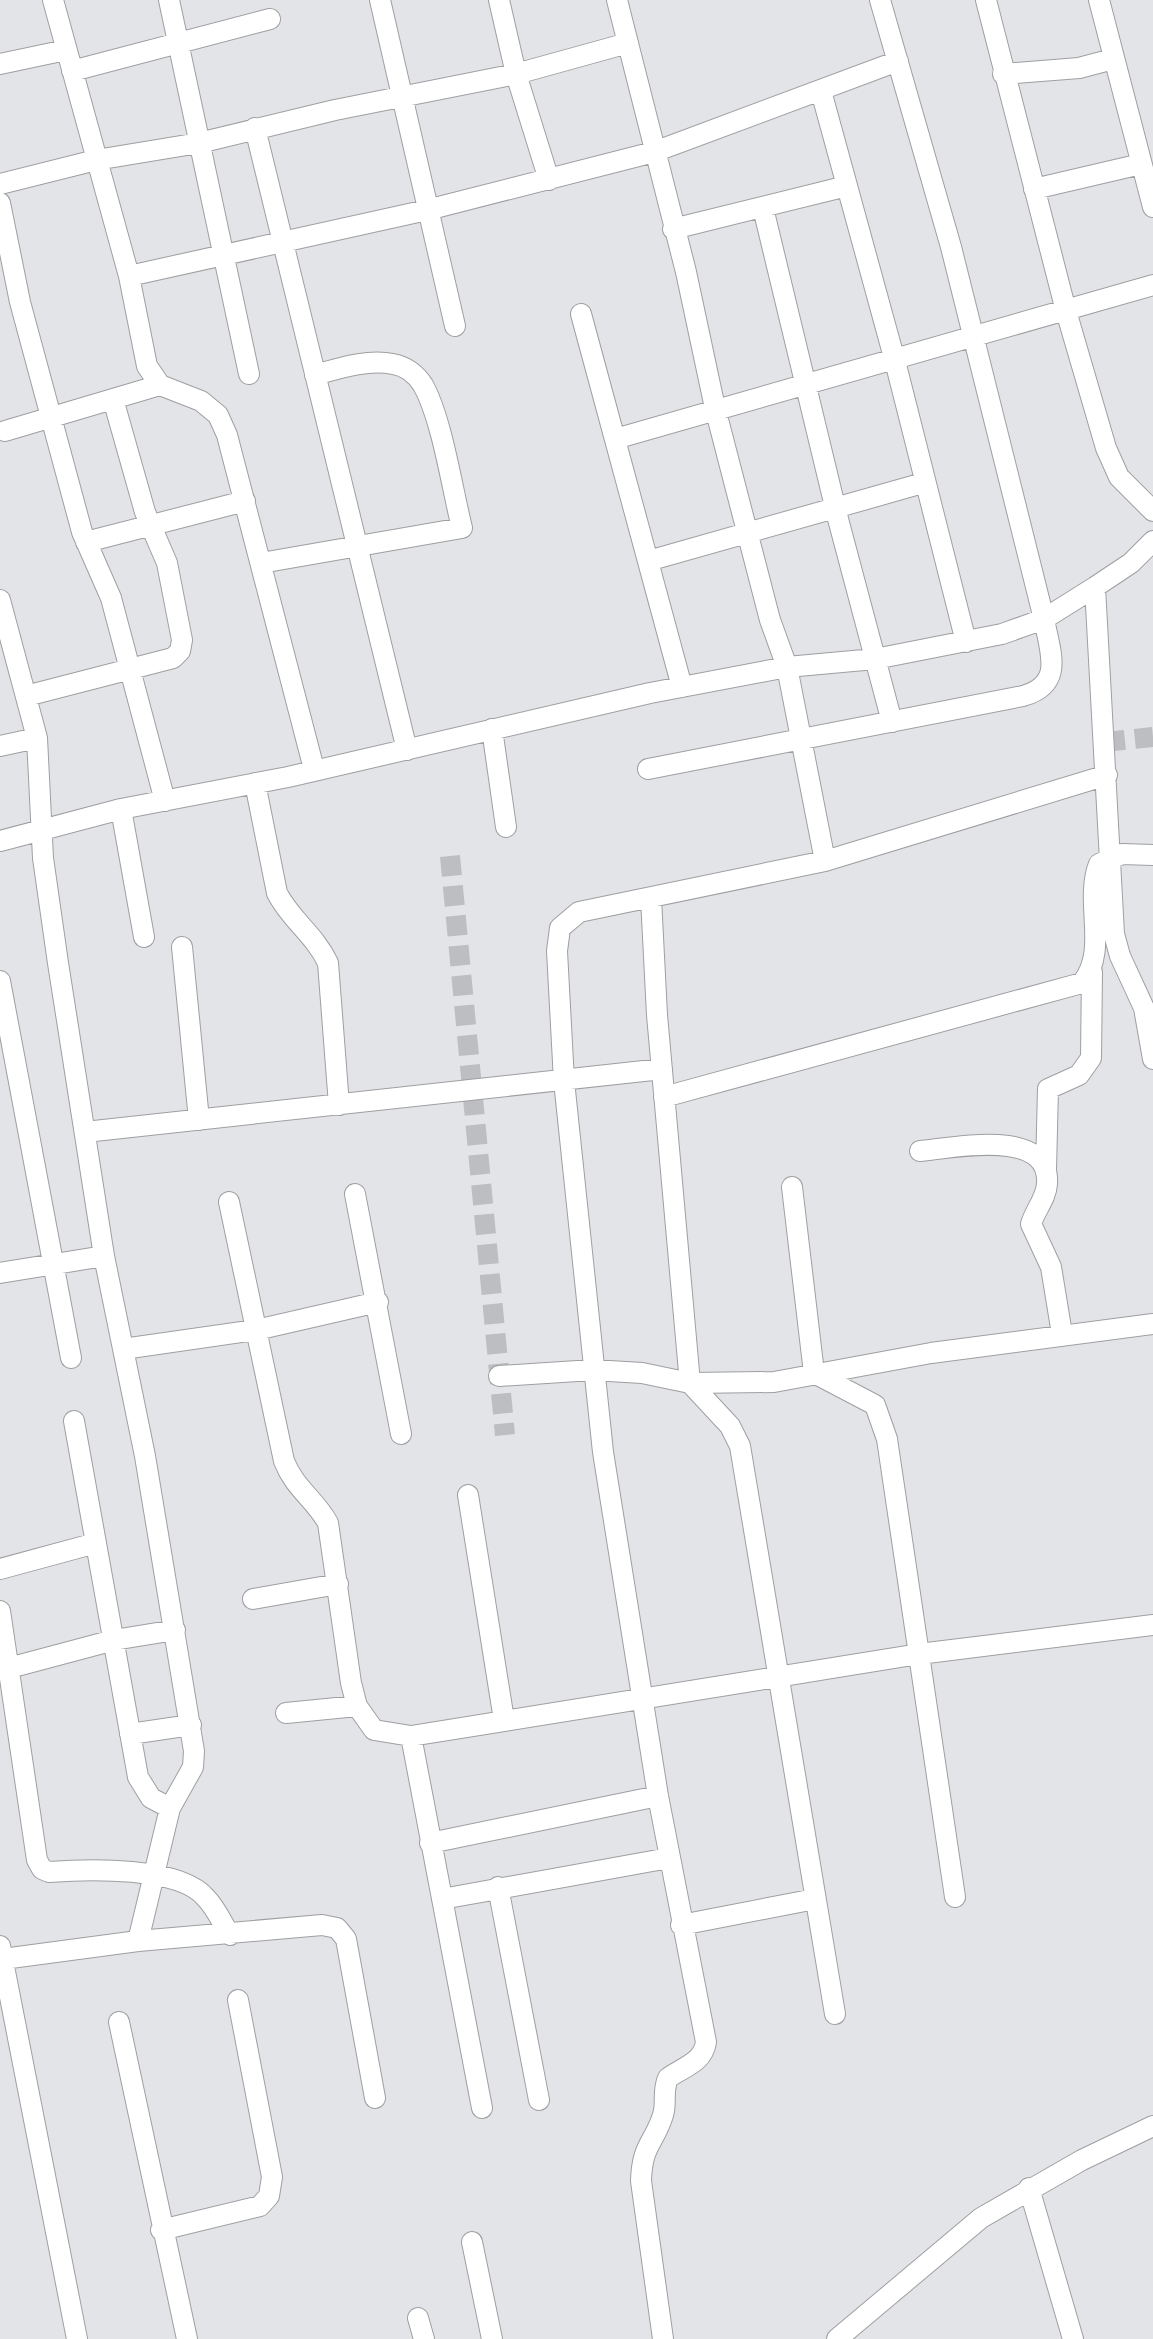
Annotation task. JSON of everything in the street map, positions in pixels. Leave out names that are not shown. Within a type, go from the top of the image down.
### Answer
[{"type":"street","points":[[53,0],[129,276],[147,366],[160,385],[201,401],[218,415],[227,435],[314,769]]},
{"type":"street","points":[[169,0],[249,374]]},
{"type":"street","points":[[380,0],[455,326]]},
{"type":"street","points":[[499,0],[516,74],[549,180]]},
{"type":"street","points":[[617,0],[715,408],[770,620],[787,667],[825,861]]},
{"type":"street","points":[[648,769],[1042,691],[1052,664],[1044,619],[973,336],[880,0]]},
{"type":"street","points":[[986,0],[1066,311],[1106,448],[1119,477],[1153,511]]},
{"type":"street","points":[[1099,0],[1153,207]]},
{"type":"street","points":[[72,71],[270,19]]},
{"type":"street","points":[[0,184],[96,160],[199,143],[401,96],[516,74],[628,43]]},
{"type":"street","points":[[0,64],[66,50]]},
{"type":"street","points":[[1003,74],[1079,68],[1113,59]]},
{"type":"street","points":[[129,276],[427,210],[654,152],[898,61]]},
{"type":"street","points":[[821,91],[895,361],[923,483],[966,642]]},
{"type":"street","points":[[255,128],[407,750]]},
{"type":"street","points":[[1034,189],[1141,164]]},
{"type":"street","points":[[673,229],[847,186]]},
{"type":"street","points":[[0,203],[20,302],[86,542],[104,574],[165,801]]},
{"type":"street","points":[[763,208],[835,508],[892,722]]},
{"type":"street","points":[[615,439],[1153,285]]},
{"type":"street","points":[[581,314],[682,687]]},
{"type":"street","points":[[261,563],[462,528],[432,409],[422,384],[412,372],[395,364],[372,362],[315,375]]},
{"type":"street","points":[[5,431],[160,385]]},
{"type":"street","points":[[26,696],[173,658],[180,651],[182,640],[167,563],[152,526],[113,399]]},
{"type":"street","points":[[648,561],[923,483]]},
{"type":"street","points":[[86,542],[245,501]]},
{"type":"street","points":[[0,841],[121,809],[407,750],[682,687],[787,667],[875,659],[1002,634],[1044,619],[1131,563],[1153,541]]},
{"type":"street","points":[[1095,587],[1114,934],[1120,956],[1144,1008],[1153,1059]]},
{"type":"street","points":[[0,600],[4,631],[37,738],[41,766],[41,831],[104,1256],[191,1725],[193,1767],[170,1808],[138,1941]]},
{"type":"street","points":[[492,729],[506,827]]},
{"type":"street","points":[[0,746],[37,738]]},
{"type":"street","points":[[663,2339],[641,2181],[641,2161],[663,2116],[662,2097],[668,2078],[704,2054],[706,2042],[681,1925],[641,1697],[593,1370],[564,1081],[557,951],[560,928],[579,912],[825,861],[1107,775]]},
{"type":"street","points":[[255,783],[277,893],[284,907],[319,945],[328,963],[339,1105]]},
{"type":"street","points":[[121,809],[144,937]]},
{"type":"street","points":[[1062,1334],[1051,1267],[1033,1235],[1031,1224],[1045,1195],[1048,1089],[1079,1075],[1091,1058],[1095,875],[1099,864],[1111,856],[1153,855]]},
{"type":"street","points":[[651,898],[664,1097],[690,1383],[730,1426],[740,1446],[835,2014]]},
{"type":"street","points":[[182,947],[199,1120]]},
{"type":"street","points":[[664,1097],[1082,983],[1092,972]]},
{"type":"street","points":[[1,989],[9,1090],[55,1265],[71,1358]]},
{"type":"street","points":[[85,1132],[662,1069]]},
{"type":"street","points":[[920,1151],[1006,1145],[1030,1152],[1046,1169]]},
{"type":"street","points":[[792,1187],[814,1373]]},
{"type":"street","points":[[355,1194],[401,1434]]},
{"type":"street","points":[[229,1202],[284,1461],[292,1481],[321,1511],[328,1523],[357,1706],[374,1730],[411,1736],[919,1654],[1153,1625]]},
{"type":"street","points":[[0,1273],[104,1256]]},
{"type":"street","points":[[123,1349],[256,1330],[378,1302]]},
{"type":"street","points":[[499,1376],[593,1370],[642,1373],[690,1383],[774,1382],[1062,1334],[1153,1324]]},
{"type":"street","points":[[814,1373],[875,1405],[887,1439],[955,1897]]},
{"type":"street","points":[[74,1421],[130,1734],[143,1789],[170,1808]]},
{"type":"street","points":[[468,1495],[504,1720]]},
{"type":"street","points":[[0,1569],[96,1543]]},
{"type":"street","points":[[253,1599],[338,1584]]},
{"type":"street","points":[[0,1611],[37,1860],[42,1869],[49,1872],[115,1871],[185,1884],[206,1897],[230,1935]]},
{"type":"street","points":[[9,1668],[114,1640],[175,1630]]},
{"type":"street","points":[[286,1713],[357,1706]]},
{"type":"street","points":[[130,1734],[191,1725]]},
{"type":"street","points":[[411,1736],[482,2108]]},
{"type":"street","points":[[430,1843],[658,1796]]},
{"type":"street","points":[[442,1899],[669,1858]]},
{"type":"street","points":[[498,1887],[539,2100]]},
{"type":"street","points":[[681,1925],[815,1899]]},
{"type":"street","points":[[77,2339],[2,1952],[322,1925],[337,1928],[346,1939],[375,2098]]},
{"type":"street","points":[[161,2230],[260,2206],[269,2196],[272,2177],[238,2000]]},
{"type":"street","points":[[119,2022],[161,2230],[187,2339]]},
{"type":"street","points":[[837,2339],[857,2332],[981,2218],[1029,2188],[1153,2126]]},
{"type":"street","points":[[1029,2188],[1073,2339]]},
{"type":"street","points":[[472,2242],[492,2339]]},
{"type":"street","points":[[418,2318],[424,2339]]},
{"type":"tunnel","points":[[1105,742],[1153,737]]},
{"type":"tunnel","points":[[450,856],[505,1435]]}]
